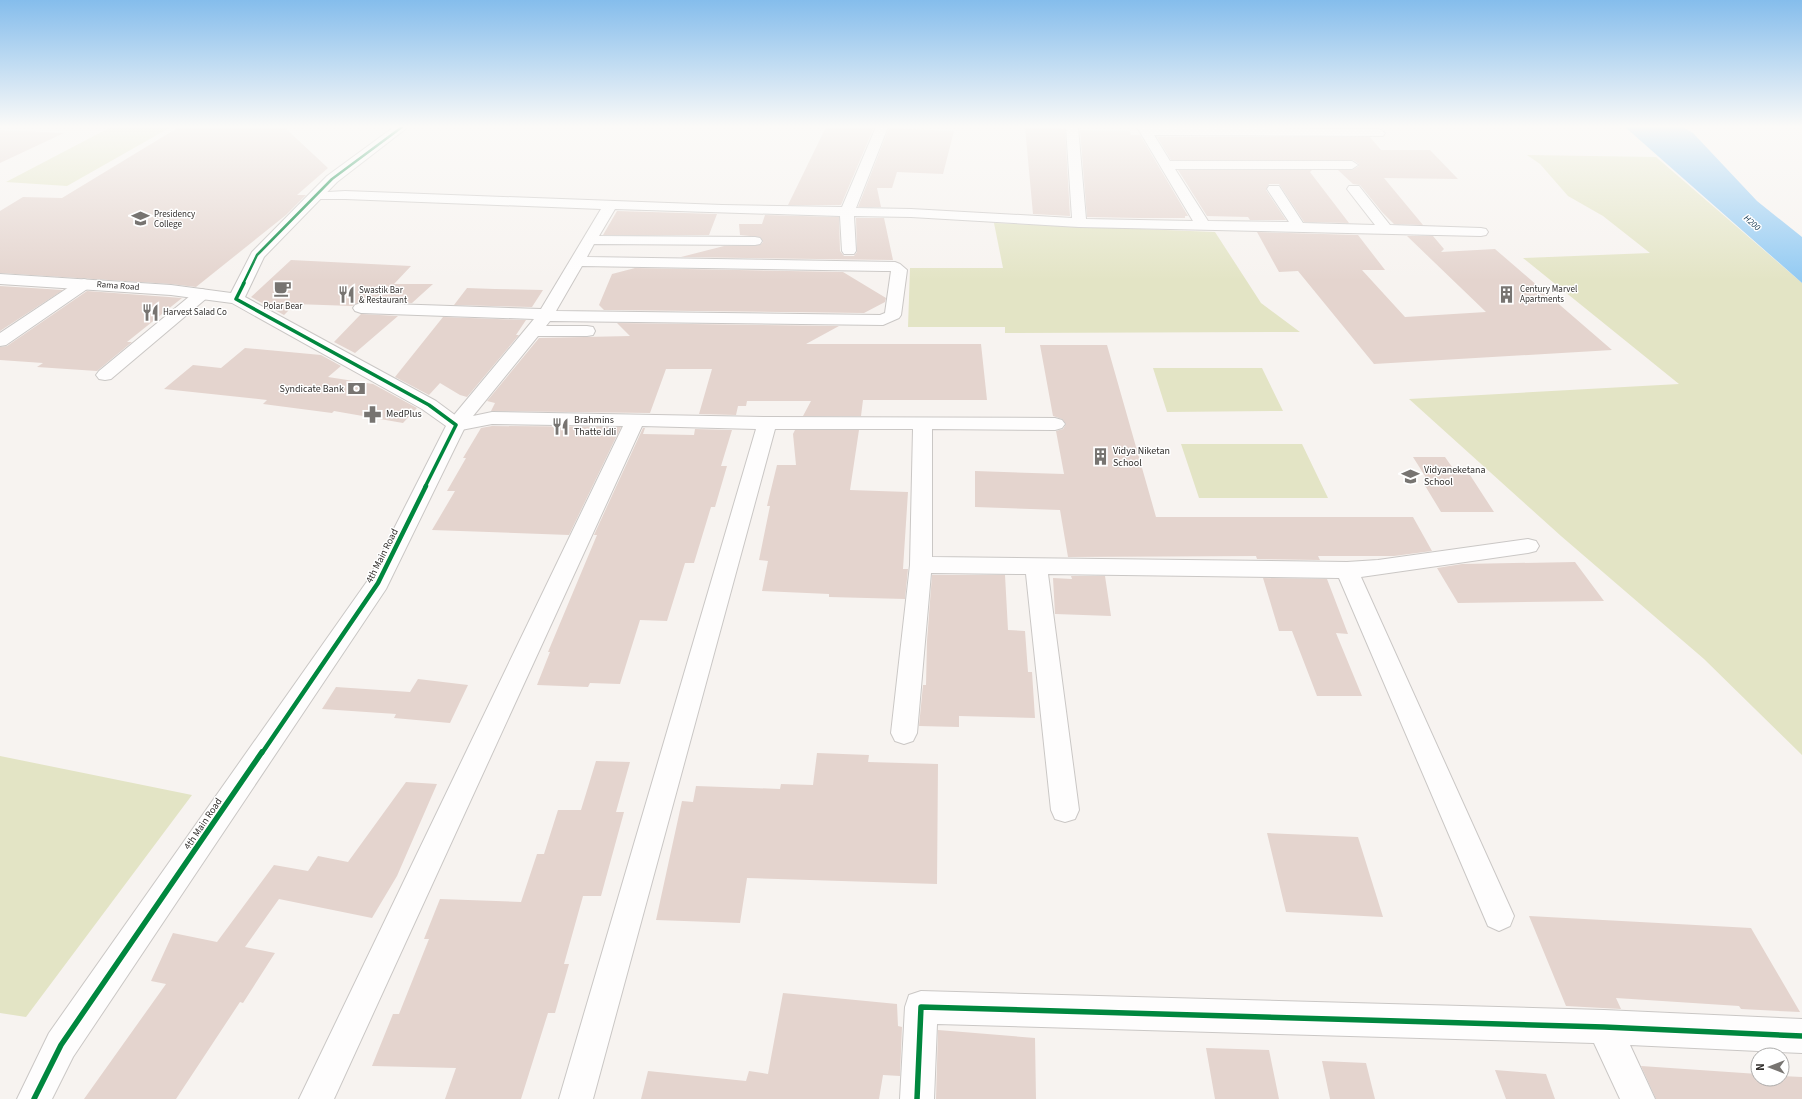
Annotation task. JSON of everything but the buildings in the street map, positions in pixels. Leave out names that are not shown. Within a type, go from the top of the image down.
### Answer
[{"type":"street","points":[[333,178],[257,255],[236,299],[430,405],[456,425],[492,418],[767,423],[1055,424]]},
{"type":"street","points":[[849,251],[848,212],[862,178]]},
{"type":"street","points":[[1076,178],[1079,223]]},
{"type":"street","points":[[1174,178],[1203,225]]},
{"type":"street","points":[[1274,189],[1298,226]]},
{"type":"street","points":[[1354,189],[1386,229]]},
{"type":"street","points":[[316,196],[345,194],[610,205],[911,213],[1079,223],[1298,226],[1481,232]]},
{"type":"street","name":"4th Main Road","points":[[34,1099],[62,1045],[378,582],[456,425],[546,315],[610,205]]},
{"type":"street","points":[[590,240],[755,241]]},
{"type":"street","points":[[361,308],[546,315],[883,320],[893,315],[898,270],[895,267],[882,266],[577,261]]},
{"type":"street","name":"Rama Road","points":[[0,279],[171,290],[236,299]]},
{"type":"street","points":[[0,341],[84,284]]},
{"type":"street","points":[[105,375],[202,294]]},
{"type":"street","points":[[533,331],[758,331]]},
{"type":"street","points":[[316,1099],[634,421]]},
{"type":"street","points":[[576,1099],[767,423]]},
{"type":"street","points":[[904,733],[921,565],[923,423]]},
{"type":"street","points":[[921,565],[1347,570],[1378,568],[1528,546]]},
{"type":"street","points":[[1036,566],[1065,810]]},
{"type":"street","points":[[1347,570],[1498,916]]},
{"type":"street","points":[[917,1099],[921,1007],[1604,1027],[1802,1036]]},
{"type":"street","points":[[1604,1027],[1638,1099]]},
{"type":"green space","points":[[13,178],[81,178],[67,186],[6,182]]},
{"type":"green space","points":[[1553,178],[1681,178],[1802,283],[1802,755],[1704,659],[1561,536],[1409,399],[1679,384],[1523,258],[1650,253],[1603,216],[1568,196]]},
{"type":"green space","points":[[994,223],[1215,232],[1261,303],[1300,332],[1005,333],[1005,327],[908,327],[910,268],[1003,268]]},
{"type":"green space","points":[[1153,368],[1262,368],[1283,411],[1167,412]]},
{"type":"green space","points":[[1181,444],[1302,444],[1328,498],[1199,498]]},
{"type":"green space","points":[[0,756],[192,795],[26,1017],[0,1013]]},
{"type":"water","name":"H200","points":[[1683,178],[1736,178],[1757,201],[1802,237],[1802,283]]},
{"type":"cycle path","points":[[34,1099],[61,1045],[378,583],[456,425],[429,405],[236,299],[257,255],[333,178]]},
{"type":"cycle path","points":[[917,1099],[921,1007],[1604,1027],[1802,1036]]},
{"type":"place","name":"Presidency College","points":[[141,219]]},
{"type":"place","name":"Polar Bear","points":[[283,289]]},
{"type":"place","name":"Century Marvel Apartments","points":[[1507,294]]},
{"type":"place","name":"Swastik Bar & Restaurant","points":[[346,295]]},
{"type":"place","name":"Harvest Salad Co","points":[[150,312]]},
{"type":"place","name":"Syndicate Bank","points":[[357,389]]},
{"type":"place","name":"MedPlus","points":[[373,414]]},
{"type":"place","name":"Brahmins Thatte Idli","points":[[561,426]]},
{"type":"place","name":"Vidya Niketan School","points":[[1100,457]]},
{"type":"place","name":"Vidyaneketana School","points":[[1411,476]]}]
